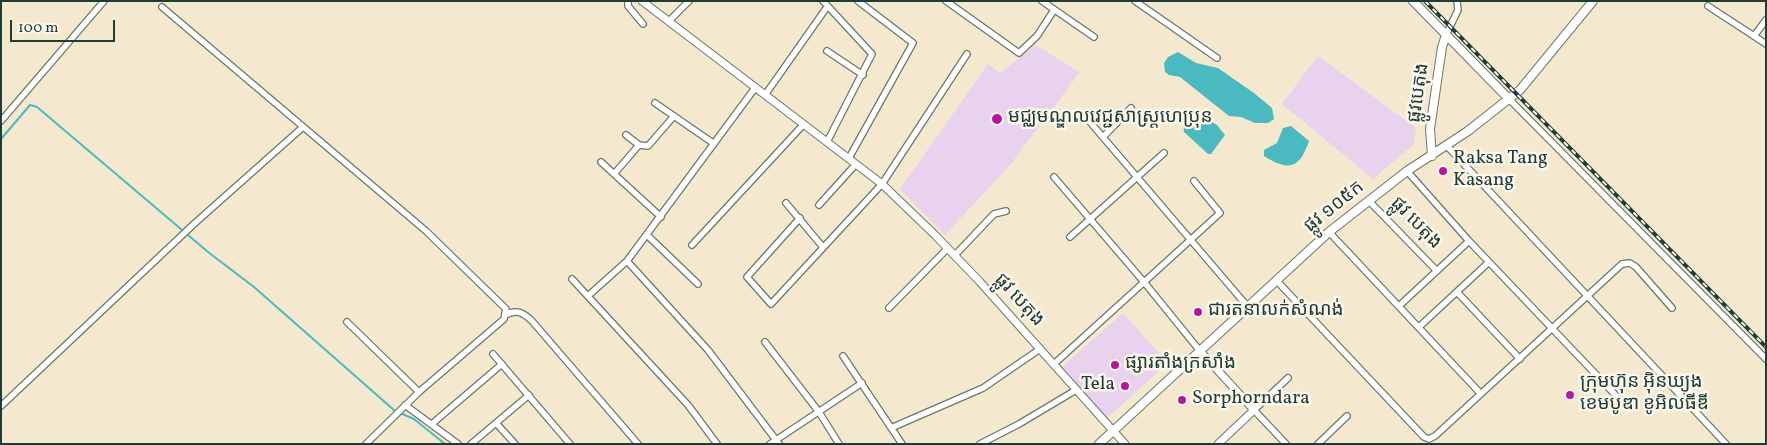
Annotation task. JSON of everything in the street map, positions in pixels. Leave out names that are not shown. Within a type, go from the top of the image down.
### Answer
[{"type":"main road","points":[[1413,1],[1509,99]]},
{"type":"main road","name":"ផ្លូវ ១០៥ក","points":[[1099,444],[1329,232],[1407,171],[1447,146],[1520,90],[1593,1]]},
{"type":"main road","name":"ផ្លូវបេតុង","points":[[1432,156],[1430,129],[1442,47],[1446,35]]},
{"type":"street","points":[[1,121],[104,1]]},
{"type":"street","points":[[628,1],[628,6],[643,24]]},
{"type":"street","name":"ផ្លូវ បេតុង","points":[[642,1],[882,184],[948,248],[1125,444]]},
{"type":"street","points":[[668,21],[689,1]]},
{"type":"street","points":[[849,158],[913,43],[858,1]]},
{"type":"street","points":[[946,1],[1019,53],[1036,36],[1054,10]]},
{"type":"street","points":[[1042,1],[1094,37]]},
{"type":"street","points":[[1135,1],[1217,58]]},
{"type":"street","points":[[1446,35],[1458,10],[1457,1]]},
{"type":"street","points":[[764,95],[825,4],[872,52],[863,75],[827,142]]},
{"type":"street","points":[[162,6],[436,240],[506,309],[505,315]]},
{"type":"street","points":[[1708,6],[1766,44]]},
{"type":"street","points":[[1754,36],[1766,20]]},
{"type":"street","points":[[828,51],[863,75]]},
{"type":"street","points":[[800,218],[746,277],[772,304],[822,246],[882,184],[967,54]]},
{"type":"street","points":[[589,295],[627,261],[661,217],[713,143],[756,88]]},
{"type":"street","points":[[1509,99],[1766,359]]},
{"type":"street","points":[[655,103],[713,143]]},
{"type":"street","points":[[1104,136],[1131,108]]},
{"type":"street","points":[[1084,115],[1104,136],[1190,241],[1248,307]]},
{"type":"street","points":[[626,135],[639,145],[651,144],[674,116]]},
{"type":"street","points":[[692,245],[803,125]]},
{"type":"street","points":[[1,406],[195,223],[303,128]]},
{"type":"street","points":[[614,174],[639,145]]},
{"type":"street","points":[[1447,146],[1726,444]]},
{"type":"street","points":[[1070,237],[1164,154]]},
{"type":"street","points":[[601,162],[661,217]]},
{"type":"street","points":[[819,205],[856,164]]},
{"type":"street","points":[[1407,171],[1469,241],[1624,404]]},
{"type":"street","points":[[1054,177],[1200,351],[1286,444]]},
{"type":"street","points":[[1054,364],[1220,212],[1194,181]]},
{"type":"street","name":"ផ្លូវ បេតុង","points":[[1369,201],[1437,271]]},
{"type":"street","points":[[786,202],[822,246]]},
{"type":"street","points":[[954,255],[994,214],[1006,211]]},
{"type":"street","points":[[1329,232],[1482,394]]},
{"type":"street","points":[[647,235],[698,284]]},
{"type":"street","points":[[1400,306],[1469,241]]},
{"type":"street","points":[[889,308],[948,248]]},
{"type":"street","points":[[627,261],[708,350],[775,442],[862,383]]},
{"type":"street","points":[[1419,327],[1489,262]]},
{"type":"street","points":[[1276,280],[1424,437],[1429,438],[1435,436],[1553,330],[1622,264],[1630,262],[1636,267],[1672,308]]},
{"type":"street","points":[[572,279],[589,295],[688,405],[717,444]]},
{"type":"street","points":[[1457,292],[1520,359]]},
{"type":"street","points":[[366,444],[419,392],[472,348],[505,315],[516,311],[527,316],[638,444]]},
{"type":"street","points":[[347,322],[419,392]]},
{"type":"street","points":[[765,342],[819,412],[839,444]]},
{"type":"street","points":[[891,428],[983,388],[1040,348]]},
{"type":"street","points":[[493,354],[570,444]]},
{"type":"street","points":[[843,356],[902,444]]},
{"type":"street","points":[[433,423],[502,364]]},
{"type":"street","points":[[1218,444],[1288,378]]},
{"type":"street","points":[[980,444],[1019,424],[1076,390]]},
{"type":"street","points":[[471,444],[529,395]]},
{"type":"street","points":[[404,406],[433,423],[458,444]]},
{"type":"street","points":[[1318,444],[1347,416]]},
{"type":"street","points":[[496,422],[515,444]]},
{"type":"shaded area","name":"មជ្ឈមណ្ឌលវេជ្ជសាស្ត្រហេប្រុន","points":[[1035,45],[1080,72],[1010,165],[945,235],[900,189],[988,64],[1001,73]]},
{"type":"shaded area","points":[[1318,56],[1416,128],[1414,144],[1373,179],[1282,104]]},
{"type":"shaded area","name":"ផ្សារតាំងក្រសាំង","points":[[1123,313],[1168,363],[1107,418],[1062,367]]},
{"type":"water","points":[[1178,52],[1196,63],[1218,68],[1254,93],[1272,108],[1274,119],[1268,123],[1255,123],[1241,117],[1229,116],[1180,77],[1169,75],[1165,72],[1164,63],[1168,57]]},
{"type":"water","points":[[1196,112],[1217,125],[1225,135],[1211,154],[1208,154],[1184,132],[1183,122],[1189,115]]},
{"type":"water","points":[[1291,126],[1309,141],[1302,157],[1292,165],[1287,165],[1280,164],[1264,156],[1264,150],[1277,143],[1283,128]]},
{"type":"waterway","points":[[1,139],[30,105],[37,107],[208,252],[254,287],[395,411]]},
{"type":"waterway","points":[[400,413],[414,419],[445,444]]},
{"type":"railway","points":[[1425,1],[1766,347]]},
{"type":"place","name":"មជ្ឈមណ្ឌលវេជ្ជសាស្ត្រហេប្រុន","points":[[997,119]]},
{"type":"place","name":"Raksa Tang Kasang","points":[[1443,171]]},
{"type":"place","name":"ជារតនាលក់សំណង់","points":[[1198,312]]},
{"type":"place","name":"ផ្សារតាំងក្រសាំង","points":[[1115,365]]},
{"type":"place","name":"Tela","points":[[1125,386]]},
{"type":"place","name":"ក្រុមហ៊ុន អ៊ិនឃ្យុង ខេមបូឌា ខូអិលធីឌី","points":[[1570,395]]},
{"type":"place","name":"Sorphorndara","points":[[1182,400]]}]
